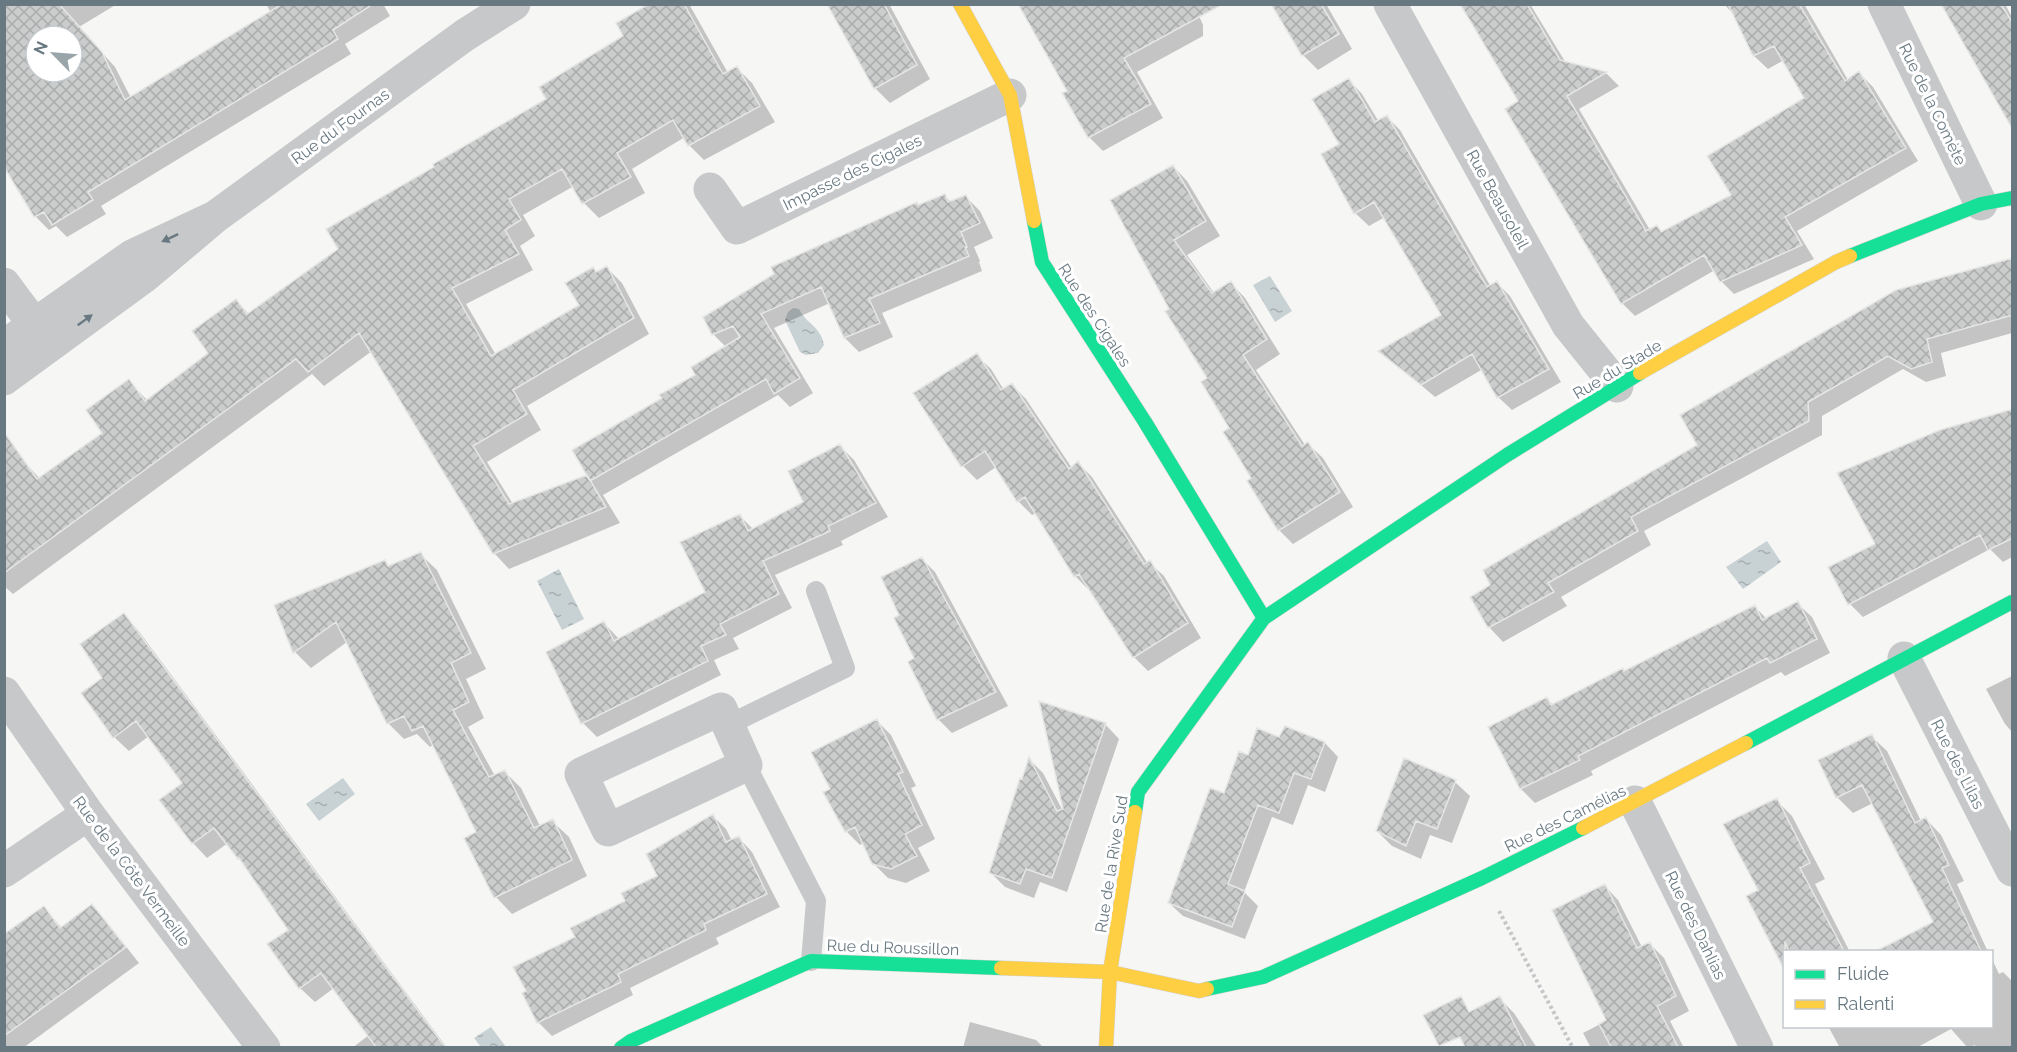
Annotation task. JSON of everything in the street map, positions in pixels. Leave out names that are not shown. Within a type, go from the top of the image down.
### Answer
[{"type":"street","name":"Rue du Fournas","points":[[465,35],[493,4]]},
{"type":"street","name":"Rue du Fournas","points":[[4,379],[42,335],[132,256],[215,217],[465,35],[514,4]]},
{"type":"street","name":"Rue des Cigales","points":[[960,4],[1010,95],[1042,262],[1144,422],[1264,618]]},
{"type":"street","name":"Rue Beausoleil","points":[[1390,4],[1568,324],[1617,386]]},
{"type":"street","name":"Rue de la Comète","points":[[1884,4],[1997,201]]},
{"type":"street","name":"Impasse des Cigales","points":[[710,189],[737,228],[1010,95]]},
{"type":"street","name":"Rue du Stade","points":[[1264,618],[1507,455],[1617,386],[1836,262],[1997,201]]},
{"type":"street","points":[[4,284],[42,335]]},
{"type":"street","name":"Rue du Fournas","points":[[4,346],[42,335]]},
{"type":"street","name":"Rue des Camélias","points":[[1110,972],[1199,991],[1263,977],[1482,878],[1635,802],[2013,602]]},
{"type":"street","name":"Rue de la Rive Sud","points":[[1106,1047],[1110,972],[1138,792],[1264,618]]},
{"type":"street","name":"Rue des Lilas","points":[[1904,658],[2013,870]]},
{"type":"street","name":"Rue de la Côte Vermeille","points":[[4,693],[88,814],[264,1047]]},
{"type":"street","points":[[721,709],[728,725],[746,765],[608,830],[581,774],[721,709]]},
{"type":"street","name":"Rue des Dahlias","points":[[1635,802],[1757,1047]]},
{"type":"street","points":[[4,871],[88,814]]},
{"type":"street","name":"Rue du Roussillon","points":[[629,1045],[811,961],[1110,972]]},
{"type":"lane","points":[[728,725],[845,668],[816,591]]},
{"type":"lane","points":[[746,765],[816,901],[811,961]]},
{"type":"path","points":[[1482,878],[1573,1047]]},
{"type":"water","points":[[1270,276],[1292,311],[1275,322],[1253,285]]},
{"type":"water","points":[[793,308],[799,309],[820,333],[824,345],[818,353],[806,355],[800,352],[785,320],[788,312]]},
{"type":"water","points":[[1767,541],[1781,562],[1743,589],[1726,567]]},
{"type":"water","points":[[559,569],[584,619],[562,630],[537,581]]},
{"type":"water","points":[[343,778],[355,794],[319,821],[306,804]]},
{"type":"water","points":[[491,1027],[506,1047],[481,1047],[474,1038]]},
{"type":"building","points":[[4,4],[59,4],[77,24],[24,24],[24,84],[84,84],[84,32],[102,52],[125,100],[282,4],[373,4],[333,30],[338,39],[88,192],[93,200],[52,225],[44,212],[34,217],[4,167]]},
{"type":"building","points":[[649,4],[684,4],[723,74],[737,66],[760,106],[688,146],[673,120],[617,153],[631,177],[582,204],[562,169],[509,199],[521,220],[505,230],[519,254],[452,288],[491,356],[579,305],[565,283],[593,267],[596,272],[607,266],[634,318],[513,390],[527,414],[473,446],[509,504],[587,475],[606,507],[493,554],[359,333],[308,372],[296,359],[4,573],[4,432],[37,479],[102,433],[86,410],[129,379],[145,401],[208,353],[192,331],[236,299],[247,314],[338,249],[326,229],[546,99],[539,87],[623,36],[616,23]]},
{"type":"building","points":[[827,4],[884,4],[917,65],[874,89]]},
{"type":"building","points":[[1018,4],[1223,4],[1124,58],[1151,104],[1088,138],[1062,93],[1067,91]]},
{"type":"building","points":[[1271,4],[1321,4],[1339,34],[1302,56]]},
{"type":"building","points":[[1460,4],[1527,4],[1560,60],[1607,72],[1567,96],[1646,231],[1657,225],[1661,232],[1731,195],[1707,156],[1804,98],[1774,46],[1753,56],[1728,4],[1799,4],[1845,81],[1859,71],[1906,148],[1785,217],[1802,245],[1720,282],[1704,255],[1621,304],[1505,109],[1518,101]]},
{"type":"building","points":[[1941,4],[2001,4],[2013,24],[2013,130]]},
{"type":"building","points":[[1349,78],[1375,122],[1387,115],[1487,287],[1497,281],[1549,369],[1497,398],[1472,354],[1421,385],[1378,351],[1441,315],[1374,202],[1354,214],[1321,154],[1339,144],[1312,99]]},
{"type":"building","points":[[1173,165],[1206,221],[1174,240],[1212,293],[1231,281],[1267,339],[1243,355],[1302,446],[1308,442],[1340,492],[1278,531],[1247,481],[1251,478],[1223,432],[1229,428],[1201,382],[1207,378],[1165,311],[1169,309],[1110,200]]},
{"type":"building","points":[[945,194],[948,202],[966,195],[980,223],[961,232],[969,256],[869,299],[880,323],[844,338],[821,287],[761,314],[800,378],[774,394],[766,379],[590,481],[572,450],[662,398],[659,395],[695,375],[691,367],[740,337],[733,326],[712,335],[703,317],[774,274],[771,267],[917,202],[918,205]]},
{"type":"building","points":[[2013,258],[2013,315],[1927,339],[1932,362],[1911,369],[1888,356],[1808,402],[1809,421],[1631,517],[1638,531],[1548,583],[1554,592],[1488,628],[1470,597],[1490,585],[1483,570],[1697,445],[1680,415],[1896,290]]},
{"type":"building","points":[[977,353],[1001,390],[1012,383],[1069,469],[1078,461],[1144,564],[1150,560],[1188,623],[1133,658],[1079,574],[1074,577],[1025,497],[1017,502],[985,451],[961,467],[913,393]]},
{"type":"building","points":[[2013,409],[2013,538],[1988,550],[1980,535],[1848,605],[1828,567],[1875,544],[1837,473],[1940,430]]},
{"type":"building","points":[[840,444],[876,503],[828,526],[830,531],[763,561],[779,594],[720,624],[726,635],[701,646],[708,661],[581,724],[546,652],[604,621],[614,641],[705,592],[680,542],[740,514],[748,531],[803,502],[788,471]]},
{"type":"building","points":[[421,552],[471,653],[451,663],[469,702],[453,710],[489,777],[505,770],[534,828],[553,819],[572,860],[494,898],[464,838],[476,832],[423,726],[412,731],[404,716],[387,724],[336,622],[293,653],[274,605],[385,560],[388,566]]},
{"type":"building","points":[[922,557],[996,692],[937,720],[908,662],[914,658],[894,618],[899,615],[881,577]]},
{"type":"building","points":[[1798,601],[1817,639],[1770,663],[1767,658],[1578,756],[1580,760],[1520,789],[1488,727],[1547,697],[1551,705],[1755,605],[1762,620]]},
{"type":"building","points":[[124,613],[445,1047],[376,1047],[321,973],[299,989],[267,944],[288,930],[239,858],[214,828],[192,844],[159,800],[182,783],[136,721],[113,738],[81,693],[102,678],[80,644]]},
{"type":"building","points":[[1039,701],[1106,723],[1052,878],[1026,869],[1020,884],[989,873],[1029,757],[1057,811],[1063,809]]},
{"type":"building","points":[[877,719],[903,772],[898,774],[922,825],[905,834],[917,856],[891,869],[872,864],[855,827],[845,832],[823,792],[830,789],[811,752]]},
{"type":"building","points":[[1285,726],[1325,742],[1311,779],[1294,773],[1279,813],[1258,805],[1228,884],[1245,891],[1232,927],[1168,903],[1210,788],[1224,793],[1239,751],[1248,755],[1257,728],[1279,737]]},
{"type":"building","points":[[1872,734],[1915,823],[1926,817],[1949,865],[1942,868],[1981,950],[1878,950],[1933,922],[1862,785],[1836,798],[1818,760]]},
{"type":"building","points":[[1404,758],[1456,780],[1437,829],[1416,821],[1406,846],[1376,831]]},
{"type":"building","points":[[1777,798],[1810,863],[1800,868],[1843,950],[1789,950],[1785,942],[1783,967],[1746,896],[1758,890],[1723,824]]},
{"type":"building","points":[[713,814],[726,842],[739,836],[767,894],[704,924],[706,930],[618,974],[621,982],[537,1023],[522,993],[526,991],[513,967],[575,937],[570,928],[625,901],[621,893],[657,876],[646,854]]},
{"type":"building","points":[[1605,884],[1637,948],[1650,942],[1676,996],[1657,1006],[1678,1047],[1611,1047],[1599,1024],[1606,1020],[1552,910]]},
{"type":"building","points":[[92,904],[126,947],[4,1036],[4,934],[44,906],[60,928]]},
{"type":"building","points":[[1461,996],[1469,1012],[1500,996],[1526,1047],[1465,1047],[1460,1037],[1439,1046],[1423,1015]]},
{"type":"traffic: fast","points":[[1850,256],[1981,204],[2012,198]]},
{"type":"traffic: fast","points":[[1034,221],[1042,262],[1145,422],[1264,618]]},
{"type":"traffic: fast","points":[[1135,812],[1138,792],[1264,618],[1507,455],[1640,373]]},
{"type":"traffic: fast","points":[[1746,743],[2012,602]]},
{"type":"traffic: fast","points":[[1207,989],[1263,977],[1482,878],[1583,828]]},
{"type":"traffic: fast","points":[[621,1048],[631,1041],[811,961],[1001,968]]},
{"type":"traffic: slow","points":[[960,4],[1010,95],[1034,221]]},
{"type":"traffic: slow","points":[[1640,373],[1850,256]]},
{"type":"traffic: slow","points":[[1583,828],[1746,743]]},
{"type":"traffic: slow","points":[[1106,1048],[1110,972],[1135,812]]},
{"type":"traffic: slow","points":[[1001,968],[1110,972],[1199,991],[1207,989]]}]
